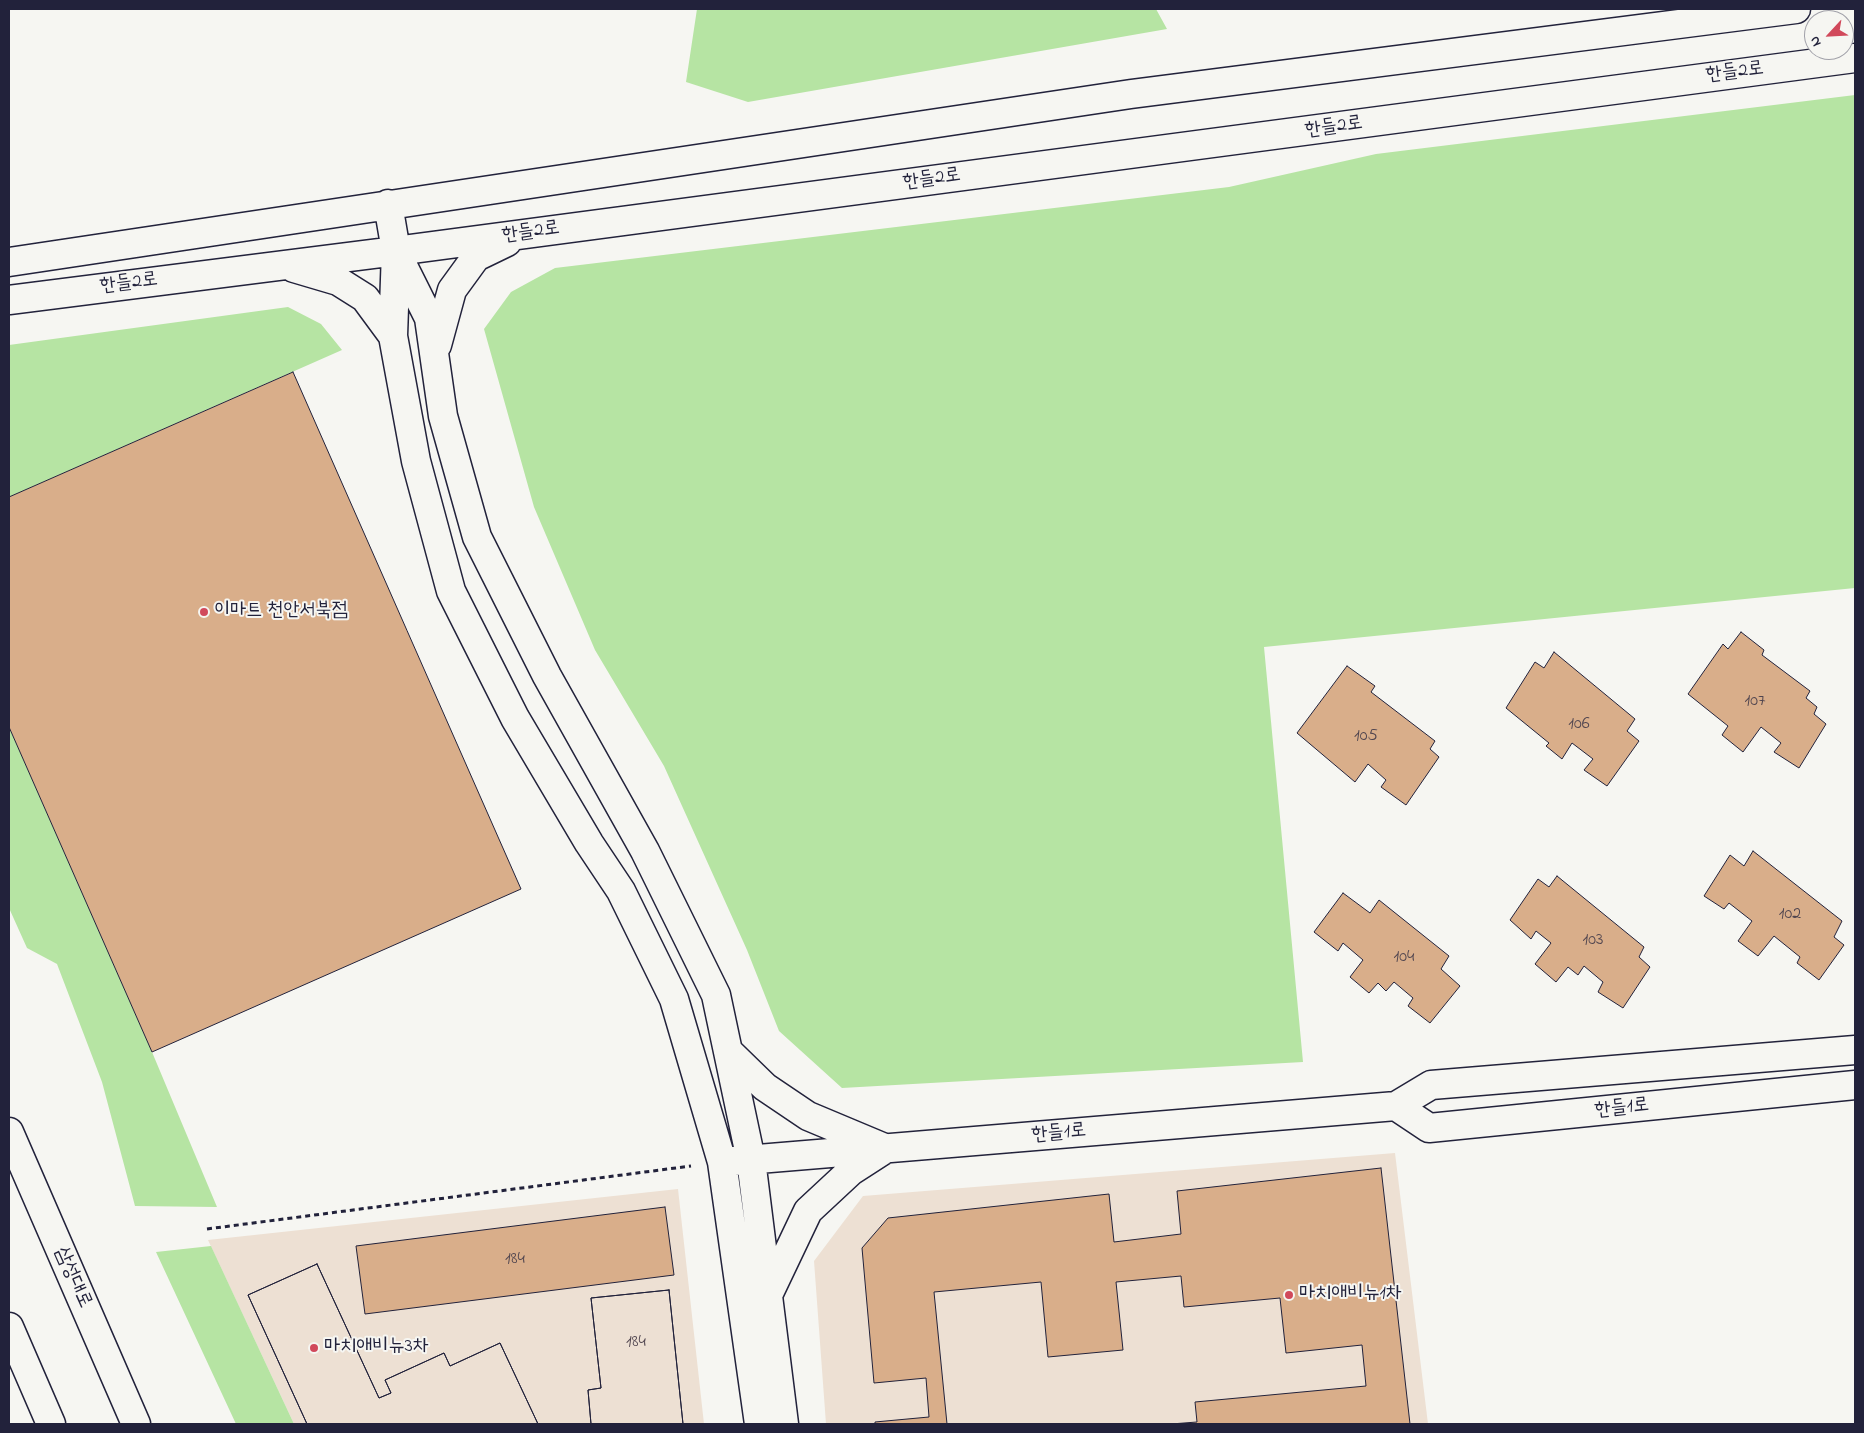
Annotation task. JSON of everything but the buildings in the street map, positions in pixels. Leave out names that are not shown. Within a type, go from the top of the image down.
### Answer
[{"type":"street","name":"한들2로","points":[[9,262],[1131,94],[1796,9]]},
{"type":"street","name":"한들2로","points":[[9,300],[396,251],[1855,58]]},
{"type":"street","points":[[388,204],[396,251],[394,336],[416,461],[451,591],[515,718],[589,843],[621,891],[674,999],[722,1162],[759,1424]]},
{"type":"street","points":[[434,356],[452,290],[476,257],[521,234]]},
{"type":"street","points":[[396,251],[429,318],[442,416],[477,537],[547,676],[645,851],[716,994],[751,1160],[784,1424]]},
{"type":"street","points":[[284,265],[338,281],[365,298],[394,336]]},
{"type":"street","name":"한들1로","points":[[722,1162],[1396,1106],[1431,1085],[1855,1050]]},
{"type":"street","points":[[728,1051],[765,1087],[808,1116],[886,1148]]},
{"type":"street","name":"한들1로","points":[[1396,1106],[1429,1128],[1855,1085]]},
{"type":"street","name":"삼성대로","points":[[9,1132],[136,1424]]},
{"type":"street","points":[[768,1294],[808,1210],[851,1170],[886,1148]]},
{"type":"street","points":[[9,1327],[51,1424]]},
{"type":"path","points":[[207,1229],[722,1162]]},
{"type":"shaded area","points":[[1395,1153],[1428,1424],[826,1424],[814,1261],[863,1196]]},
{"type":"shaded area","points":[[678,1189],[704,1424],[294,1424],[208,1240]]},
{"type":"green space","points":[[697,9],[1156,9],[1167,29],[748,102],[686,82]]},
{"type":"green space","points":[[1855,95],[1855,588],[1264,647],[1303,1062],[842,1088],[779,1031],[747,950],[664,766],[595,650],[534,507],[484,329],[511,292],[555,268],[1229,187],[1376,154]]},
{"type":"green space","points":[[288,307],[321,324],[342,350],[9,497],[9,345]]},
{"type":"green space","points":[[9,727],[152,1052],[217,1207],[135,1206],[102,1082],[57,964],[27,948],[9,908]]},
{"type":"green space","points":[[211,1246],[294,1424],[236,1424],[156,1252]]},
{"type":"place","name":"이마트 천안서북점","points":[[204,612]]},
{"type":"place","name":"마치애비뉴1차","points":[[1289,1295]]},
{"type":"place","name":"마치애비뉴3차","points":[[314,1348]]}]
